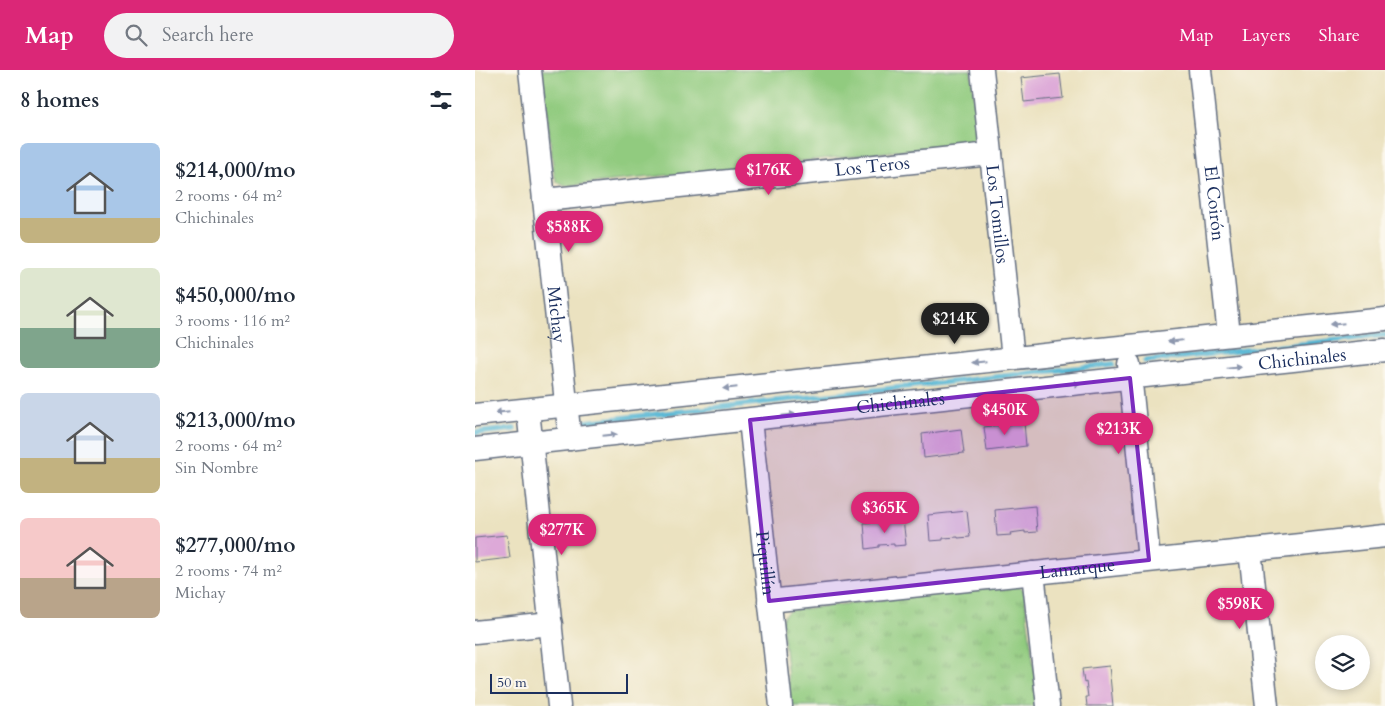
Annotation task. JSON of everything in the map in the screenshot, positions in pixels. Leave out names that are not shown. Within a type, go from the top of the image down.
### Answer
[{"type":"street","name":"Michay","points":[[530,70],[570,439]]},
{"type":"street","name":"Los Tomillos","points":[[981,70],[1013,358]]},
{"type":"street","name":"El Coirón","points":[[1200,70],[1229,335]]},
{"type":"street","name":"Los Teros","points":[[544,200],[991,154]]},
{"type":"street","name":"Chichinales","points":[[475,415],[1385,319]]},
{"type":"street","points":[[1127,346],[1149,560]]},
{"type":"street","name":"Chichinales","points":[[475,449],[1385,350]]},
{"type":"street","points":[[528,410],[559,706]]},
{"type":"street","name":"Piquillín","points":[[750,420],[781,706]]},
{"type":"street","name":"Lamarque","points":[[769,601],[1385,536]]},
{"type":"street","points":[[1250,550],[1267,706]]},
{"type":"street","points":[[1033,573],[1047,706]]},
{"type":"street","points":[[475,632],[551,624]]},
{"type":"highlighted area","points":[[1130,378],[1149,560],[769,601],[750,420]]},
{"type":"green space","points":[[542,70],[971,70],[977,133],[972,141],[963,144],[565,186],[557,182],[554,174]]},
{"type":"green space","points":[[1014,585],[1024,591],[1039,706],[791,706],[782,621],[784,615],[788,612],[792,610]]},
{"type":"building","points":[[1060,74],[1063,98],[1024,102],[1021,78]]},
{"type":"building","points":[[1024,422],[1026,446],[987,451],[984,427]]},
{"type":"building","points":[[961,429],[964,453],[924,458],[922,434]]},
{"type":"building","points":[[1035,506],[1037,532],[1025,533],[1025,531],[997,536],[995,510]]},
{"type":"building","points":[[967,511],[970,537],[943,538],[943,540],[930,541],[928,515]]},
{"type":"building","points":[[903,519],[906,545],[879,545],[879,547],[866,549],[864,523]]},
{"type":"building","points":[[507,535],[510,558],[475,562],[475,538]]},
{"type":"building","points":[[1109,666],[1113,706],[1087,706],[1086,682],[1084,683],[1082,669]]},
{"type":"waterway","points":[[1145,361],[1385,335]]},
{"type":"waterway","points":[[585,422],[1113,364]]},
{"type":"waterway","points":[[475,433],[514,429]]}]
